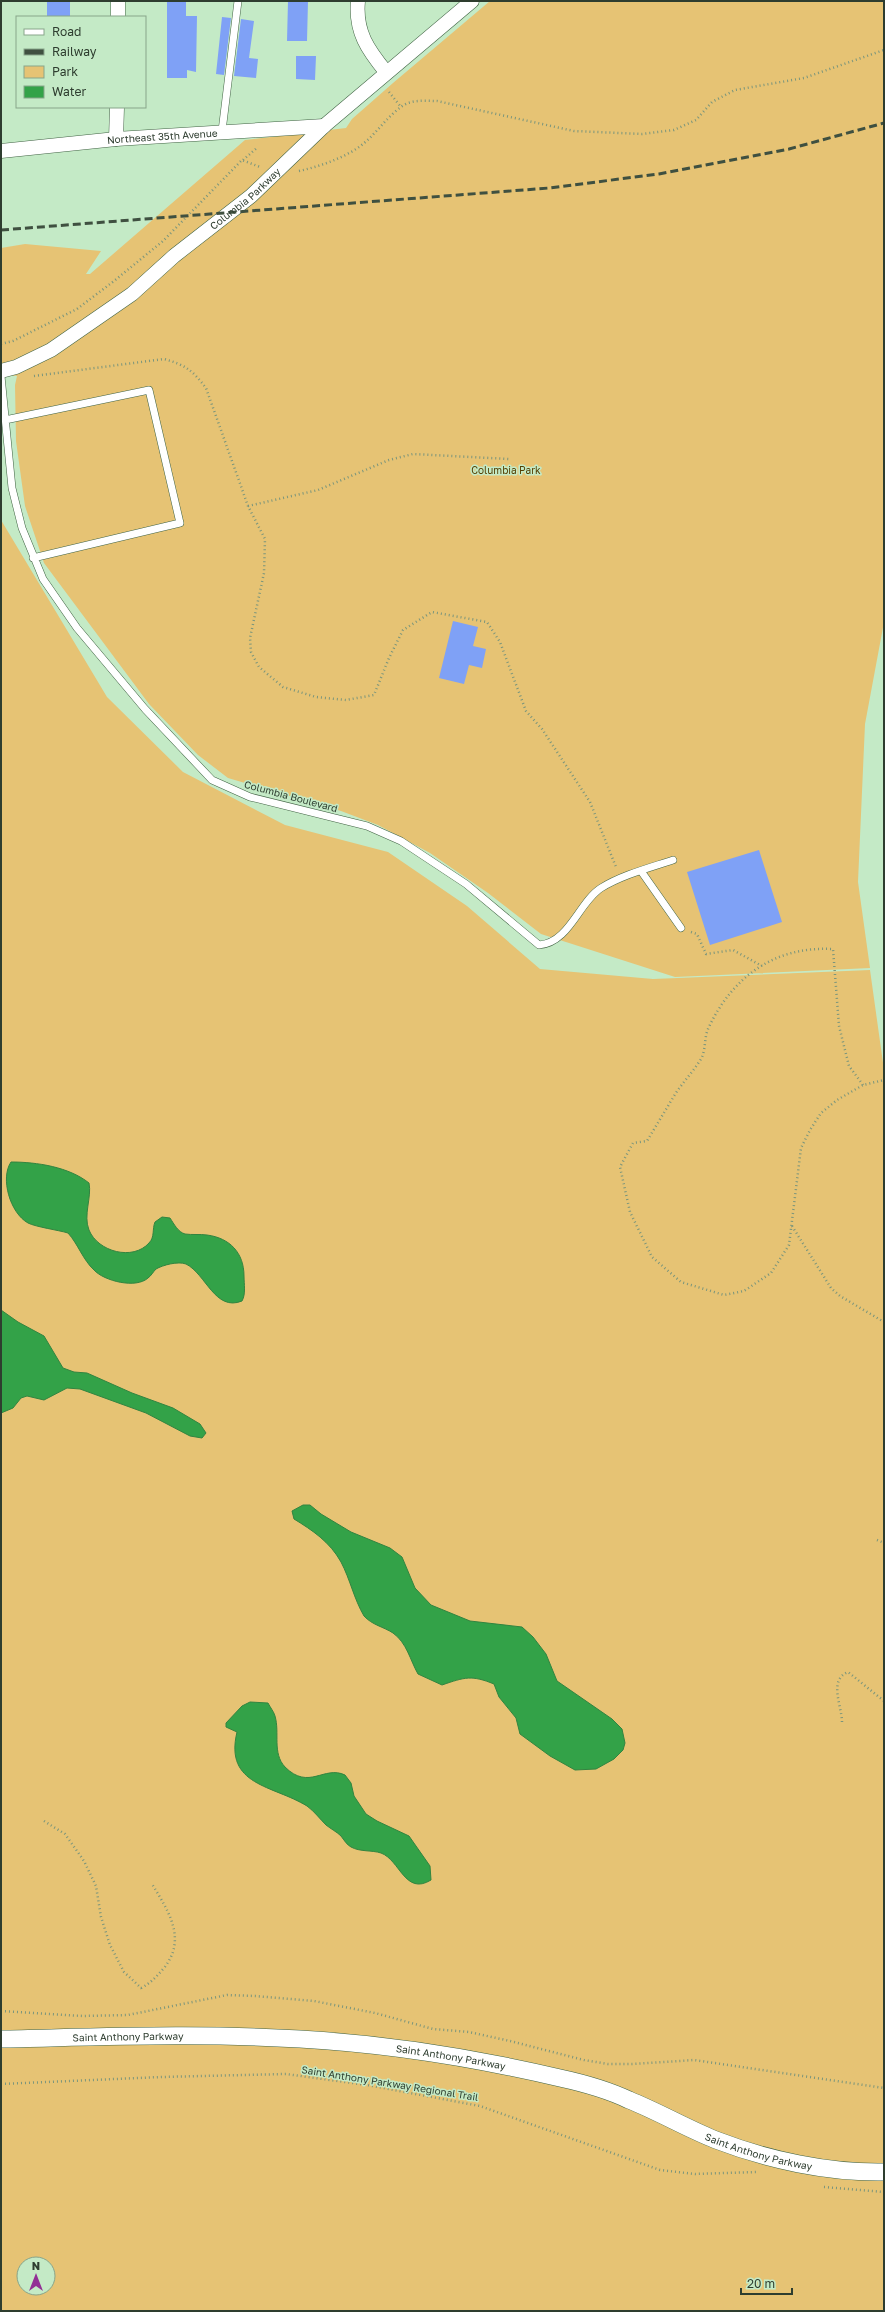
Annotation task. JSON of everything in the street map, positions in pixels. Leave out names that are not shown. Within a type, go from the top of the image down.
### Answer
[{"type":"street","points":[[118,1],[118,16]]},
{"type":"street","points":[[358,1],[357,12],[361,36],[386,72]]},
{"type":"street","name":"Columbia Parkway","points":[[1,371],[16,367],[51,350],[132,294],[174,256],[251,196],[324,126],[386,72],[472,1]]},
{"type":"street","points":[[116,139],[117,108]]},
{"type":"street","name":"Northeast 35th Avenue","points":[[1,151],[116,139],[222,131],[324,126]]},
{"type":"street","name":"Saint Anthony Parkway","points":[[1,2039],[257,2037],[303,2039],[435,2054],[507,2066],[572,2081],[628,2099],[716,2140],[804,2165],[858,2172],[884,2172]]},
{"type":"lane","points":[[222,131],[238,1]]},
{"type":"lane","name":"Columbia Boulevard","points":[[1,376],[12,488],[22,528],[33,558],[43,579],[77,628],[145,709],[212,780],[250,797],[367,826],[401,841],[466,884],[539,945],[548,945],[562,935],[599,889],[620,879],[673,860]]},
{"type":"lane","points":[[5,420],[149,390],[180,523],[33,558]]},
{"type":"lane","points":[[641,871],[681,928]]},
{"type":"path","points":[[294,174],[325,164],[352,152],[374,135],[401,106],[417,101],[436,101],[574,131],[642,134],[674,130],[696,120],[712,102],[735,90],[804,78],[884,50]]},
{"type":"path","points":[[387,90],[401,106]]},
{"type":"path","points":[[1,344],[48,324],[77,309],[102,290],[163,241],[242,160],[258,147]]},
{"type":"path","points":[[242,160],[256,165]]},
{"type":"path","points":[[33,376],[164,359],[181,363],[194,374],[206,388],[248,506],[265,539],[264,572],[250,638],[251,652],[259,667],[283,687],[316,697],[346,700],[374,695],[389,658],[403,630],[432,612],[487,622],[500,642],[526,711],[542,729],[590,802],[620,879]]},
{"type":"path","points":[[248,506],[318,490],[389,460],[413,454],[509,459]]},
{"type":"path","points":[[681,928],[697,934],[706,954],[733,950],[762,966]]},
{"type":"path","points":[[863,1085],[849,1066],[839,1026],[832,949],[810,948],[772,959],[739,981],[717,1012],[707,1031],[702,1057],[675,1095],[647,1141],[633,1143],[620,1167],[630,1212],[652,1257],[681,1282],[724,1295],[744,1292],[771,1273],[778,1265],[789,1245],[801,1148],[810,1130],[821,1113],[837,1100],[863,1085],[884,1080]]},
{"type":"path","points":[[792,1226],[831,1288],[840,1296],[884,1322]]},
{"type":"path","points":[[877,1540],[884,1543]]},
{"type":"path","points":[[842,1722],[837,1684],[842,1674],[848,1672],[884,1701]]},
{"type":"path","points":[[44,1821],[65,1834],[84,1861],[96,1886],[100,1917],[110,1945],[124,1972],[141,1988],[153,1982],[176,1949],[176,1938],[165,1904],[152,1884]]},
{"type":"path","points":[[1,2011],[83,2016],[128,2015],[227,1995],[255,1996],[314,2002],[375,2013],[433,2029],[469,2032],[590,2061],[632,2064],[694,2060],[884,2088]]},
{"type":"path","name":"Saint Anthony Parkway Regional Trail","points":[[1,2084],[161,2077],[286,2074],[368,2085],[480,2106],[660,2170],[695,2174],[761,2172]]},
{"type":"path","points":[[822,2186],[884,2192]]},
{"type":"green space","name":"Columbia Park","points":[[490,1],[884,1],[884,622],[865,724],[858,882],[870,968],[675,977],[541,934],[488,893],[430,853],[378,825],[341,811],[228,778],[198,755],[149,704],[44,563],[25,506],[16,441],[15,385],[17,376],[1,374],[1,248],[25,244],[101,251],[86,274],[90,274],[245,140],[346,128],[352,119]]},
{"type":"green space","points":[[1,520],[107,697],[183,772],[285,825],[388,852],[467,906],[540,969],[653,979],[870,970],[884,1070],[884,2311],[1,2311]]},
{"type":"water","points":[[11,1162],[52,1166],[72,1173],[89,1183],[90,1188],[87,1224],[89,1230],[100,1244],[116,1252],[134,1252],[142,1249],[151,1241],[155,1222],[162,1217],[170,1218],[178,1230],[185,1234],[215,1237],[229,1243],[238,1254],[243,1268],[244,1292],[242,1301],[233,1303],[218,1297],[193,1269],[183,1263],[171,1264],[156,1269],[148,1278],[136,1283],[120,1282],[99,1274],[90,1266],[68,1233],[28,1223],[16,1212],[9,1195],[6,1177]]},
{"type":"water","points":[[1,1310],[18,1322],[44,1336],[63,1368],[74,1372],[87,1373],[132,1393],[173,1408],[200,1424],[206,1433],[202,1438],[190,1436],[146,1413],[80,1389],[67,1388],[44,1400],[27,1396],[21,1398],[13,1408],[1,1413]]},
{"type":"water","points":[[303,1505],[310,1505],[321,1514],[351,1532],[390,1548],[402,1557],[415,1588],[431,1605],[470,1621],[522,1627],[533,1637],[546,1654],[557,1681],[612,1719],[622,1729],[625,1743],[623,1750],[614,1759],[596,1769],[575,1770],[550,1756],[520,1734],[516,1718],[499,1697],[494,1684],[480,1679],[468,1678],[442,1685],[418,1674],[405,1647],[398,1637],[371,1622],[364,1616],[357,1603],[341,1562],[332,1548],[314,1532],[294,1519],[292,1511]]},
{"type":"water","points":[[250,1702],[268,1703],[273,1711],[276,1722],[277,1749],[281,1761],[285,1767],[294,1774],[302,1777],[330,1773],[345,1775],[351,1783],[354,1796],[366,1814],[377,1821],[409,1836],[430,1866],[431,1880],[422,1884],[415,1884],[403,1875],[388,1857],[381,1853],[358,1850],[351,1847],[338,1833],[326,1825],[307,1806],[266,1788],[244,1774],[238,1763],[235,1750],[237,1732],[226,1727],[226,1723],[242,1706]]},
{"type":"building","points":[[167,1],[186,1],[186,16],[197,16],[196,72],[187,70],[187,78],[167,78]]},
{"type":"building","points":[[288,1],[308,1],[307,41],[287,41]]},
{"type":"building","points":[[47,2],[70,2],[70,16],[47,16]]},
{"type":"building","points":[[222,17],[231,18],[224,75],[216,74]]},
{"type":"building","points":[[241,19],[254,21],[249,58],[258,59],[256,78],[234,76]]},
{"type":"building","points":[[296,56],[316,56],[315,80],[296,79]]},
{"type":"building","points":[[453,621],[478,627],[473,646],[486,649],[482,668],[469,665],[464,684],[439,678]]},
{"type":"building","points":[[759,850],[782,922],[710,945],[687,872]]},
{"type":"railway","points":[[1,230],[549,188],[659,174],[789,149],[884,123]]}]
